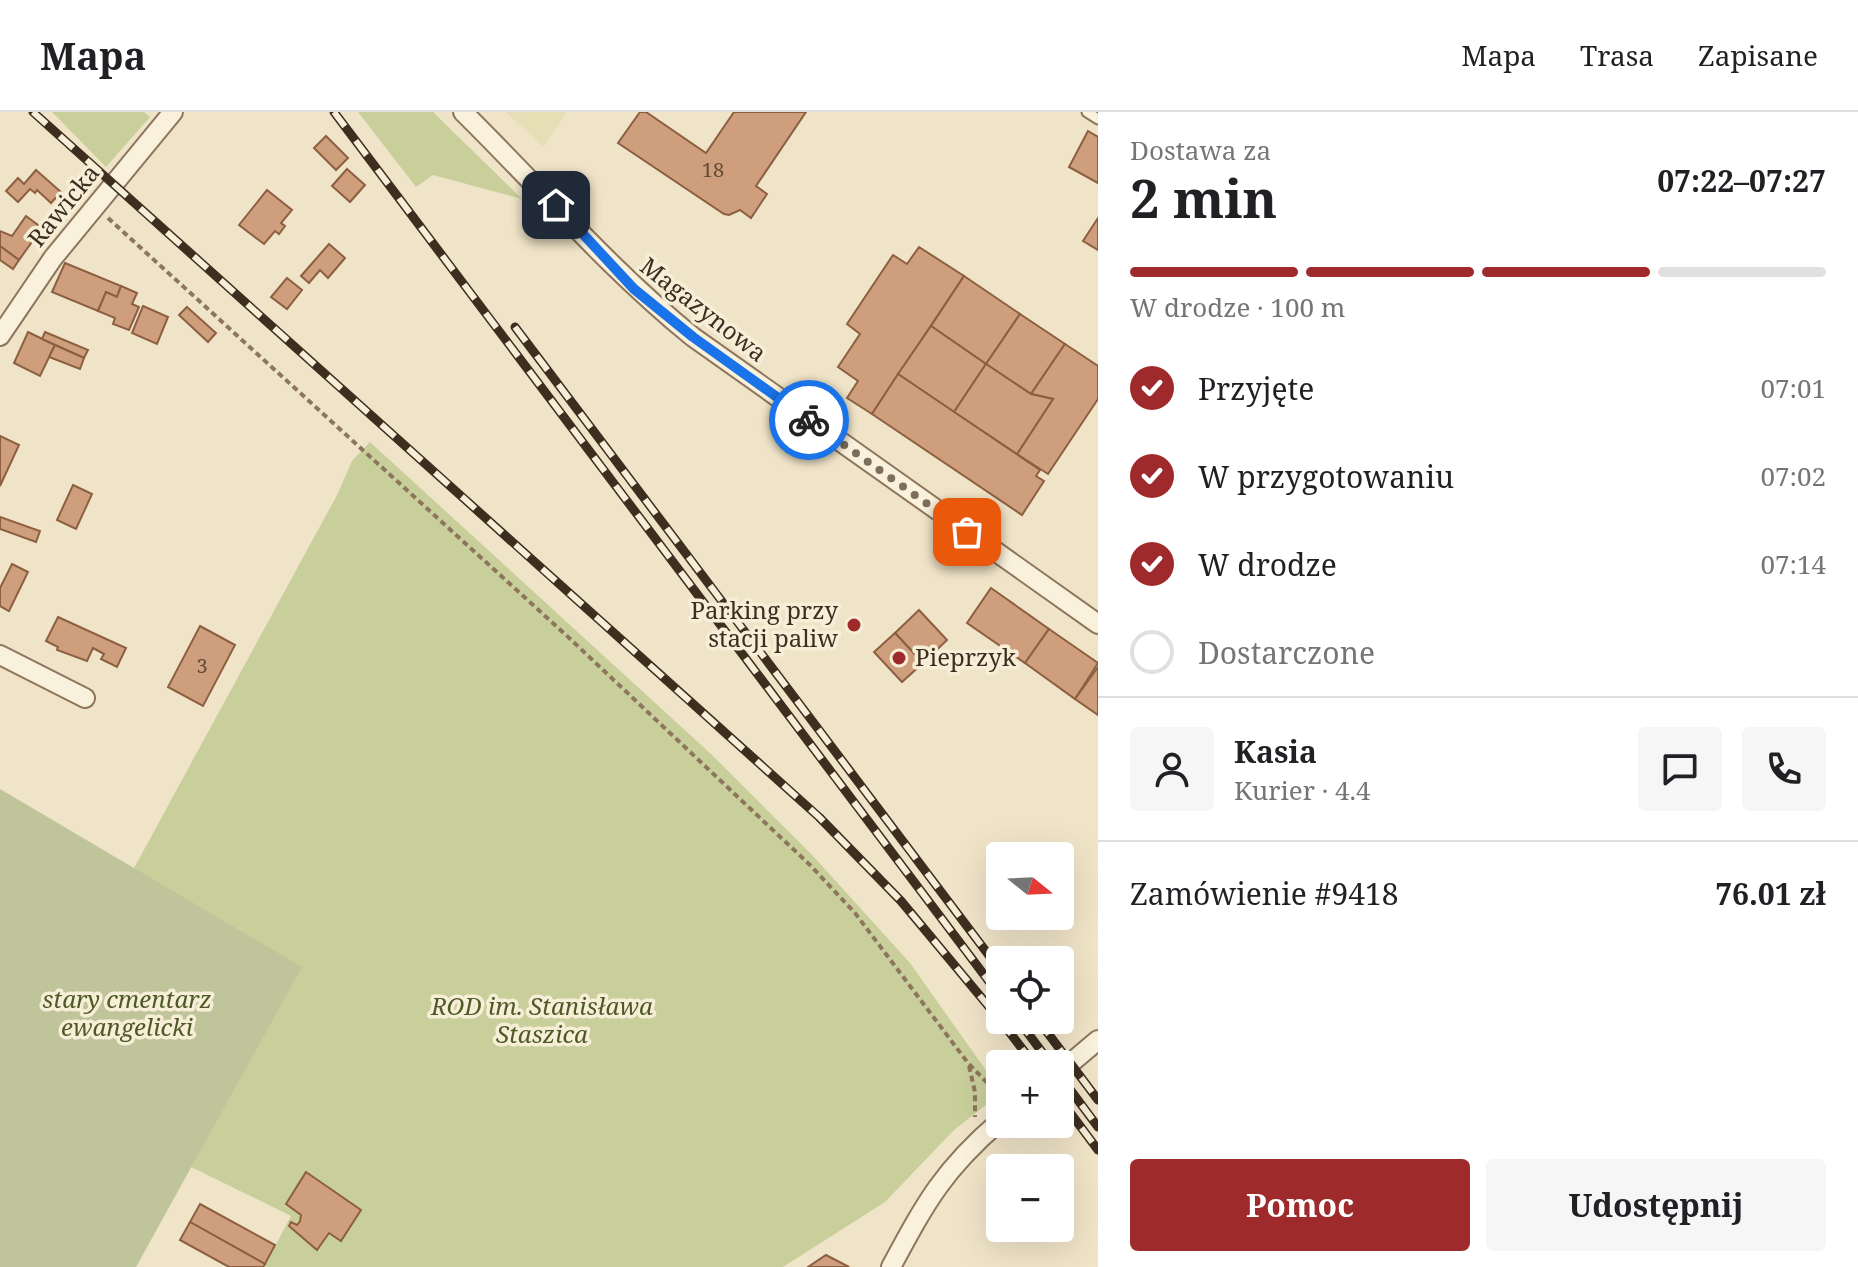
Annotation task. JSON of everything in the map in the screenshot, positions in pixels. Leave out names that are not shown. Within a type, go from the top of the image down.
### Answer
[{"type":"street","name":"Rawicka","points":[[0,336],[53,258],[173,112]]},
{"type":"street","name":"Magazynowa","points":[[463,112],[536,184],[634,289],[693,337],[1098,624]]},
{"type":"street","points":[[0,655],[85,698]]},
{"type":"street","points":[[1074,1060],[1098,1040]]},
{"type":"street","points":[[891,1267],[931,1192],[986,1133]]},
{"type":"lane","points":[[1087,112],[1098,119]]},
{"type":"path","points":[[103,214],[566,635],[810,865],[864,924],[968,1063],[986,1082]]},
{"type":"path","points":[[968,1063],[975,1092],[974,1143]]},
{"type":"shaded area","points":[[506,112],[567,112],[543,147]]},
{"type":"green space","points":[[52,112],[144,112],[150,117],[106,167]]},
{"type":"green space","points":[[358,112],[433,112],[522,199],[433,175],[416,187]]},
{"type":"green space","name":"ROD im. Stanisława Staszica","points":[[370,442],[711,754],[814,857],[910,963],[986,1070],[986,1105],[954,1130],[885,1202],[783,1267],[264,1267],[291,1216],[191,1167],[301,967],[133,870],[337,495],[352,461]]},
{"type":"green space","name":"stary cmentarz ewangelicki","points":[[0,789],[302,967],[136,1267],[0,1267]]},
{"type":"building","points":[[640,112],[646,112],[706,153],[734,112],[806,112],[756,186],[767,194],[751,218],[740,210],[724,214],[618,143]]},
{"type":"building","points":[[1088,131],[1098,137],[1098,183],[1069,167]]},
{"type":"building","points":[[326,136],[348,158],[336,170],[314,148]]},
{"type":"building","points":[[347,169],[365,185],[350,202],[332,186]]},
{"type":"building","points":[[36,170],[61,192],[51,203],[37,190],[35,193],[30,189],[18,202],[6,191],[18,178],[24,184]]},
{"type":"building","points":[[267,190],[292,210],[281,223],[285,226],[279,234],[275,231],[264,244],[239,225]]},
{"type":"building","points":[[26,216],[42,228],[19,260],[0,246],[0,231],[12,236]]},
{"type":"building","points":[[1098,218],[1098,250],[1083,241]]},
{"type":"building","points":[[329,244],[345,258],[328,278],[320,270],[309,283],[301,276]]},
{"type":"building","points":[[0,246],[19,260],[13,269],[0,260]]},
{"type":"building","points":[[919,247],[964,276],[872,414],[847,398],[858,381],[838,367],[860,334],[847,324],[893,255],[907,264]]},
{"type":"building","points":[[65,263],[121,286],[117,297],[106,292],[98,311],[52,292]]},
{"type":"building","points":[[964,276],[1020,314],[986,364],[931,326]]},
{"type":"building","points":[[287,278],[302,290],[287,309],[271,297]]},
{"type":"building","points":[[121,286],[137,293],[132,304],[139,307],[129,330],[113,324],[115,318],[98,311],[106,292],[117,297]]},
{"type":"building","points":[[143,306],[168,317],[157,344],[132,333]]},
{"type":"building","points":[[187,307],[216,333],[208,342],[179,315]]},
{"type":"building","points":[[1020,314],[1065,344],[1031,394],[986,364]]},
{"type":"building","points":[[931,326],[986,364],[954,412],[898,374]]},
{"type":"building","points":[[28,332],[55,345],[40,376],[14,363]]},
{"type":"building","points":[[45,332],[88,350],[84,358],[42,339]]},
{"type":"building","points":[[1065,344],[1098,366],[1098,399],[1048,474],[1017,454],[1053,399],[1031,394]]},
{"type":"building","points":[[55,345],[84,358],[80,369],[49,357]]},
{"type":"building","points":[[986,364],[1031,394],[1053,399],[1017,454],[954,412]]},
{"type":"building","points":[[898,374],[1040,470],[1036,476],[1044,481],[1022,515],[872,414]]},
{"type":"building","points":[[0,436],[19,445],[0,486]]},
{"type":"building","points":[[73,485],[92,494],[76,529],[57,520]]},
{"type":"building","points":[[0,517],[40,531],[36,542],[0,529]]},
{"type":"building","points":[[12,564],[28,572],[9,611],[0,606],[0,588]]},
{"type":"building","points":[[991,588],[1049,629],[1025,663],[967,623]]},
{"type":"building","points":[[919,610],[947,640],[923,663],[895,633]]},
{"type":"building","points":[[58,617],[126,648],[117,667],[101,659],[104,654],[93,648],[87,661],[57,650],[58,647],[46,641]]},
{"type":"building","points":[[200,626],[235,645],[203,706],[168,687]]},
{"type":"building","points":[[1049,629],[1098,663],[1075,699],[1025,663]]},
{"type":"building","points":[[895,633],[923,663],[902,682],[874,652]]},
{"type":"building","points":[[1098,667],[1098,715],[1075,699]]},
{"type":"building","points":[[306,1172],[361,1210],[341,1241],[329,1233],[317,1250],[289,1226],[291,1222],[297,1225],[301,1215],[286,1204]]},
{"type":"building","points":[[200,1204],[275,1245],[265,1264],[190,1222]]},
{"type":"building","points":[[190,1222],[265,1264],[263,1267],[229,1267],[180,1240]]},
{"type":"building","points":[[826,1255],[849,1267],[808,1267]]},
{"type":"railway","points":[[33,112],[819,817],[901,901],[986,1003]]},
{"type":"railway","points":[[334,112],[986,977]]},
{"type":"railway","points":[[515,327],[986,951]]},
{"type":"railway","points":[[1011,1034],[1023,1050]]},
{"type":"railway","points":[[1028,1034],[1040,1050]]},
{"type":"railway","points":[[1048,1034],[1098,1100]]},
{"type":"railway","points":[[1074,1095],[1098,1127]]},
{"type":"railway","points":[[1074,1118],[1098,1150]]},
{"type":"way so far","points":[[809,420],[967,532]]},
{"type":"place","name":"Parking przy stacji paliw","points":[[854,625]]},
{"type":"place","name":"Pieprzyk","points":[[899,658]]},
{"type":"route","points":[[556,205],[634,289],[693,337],[809,420]]}]
